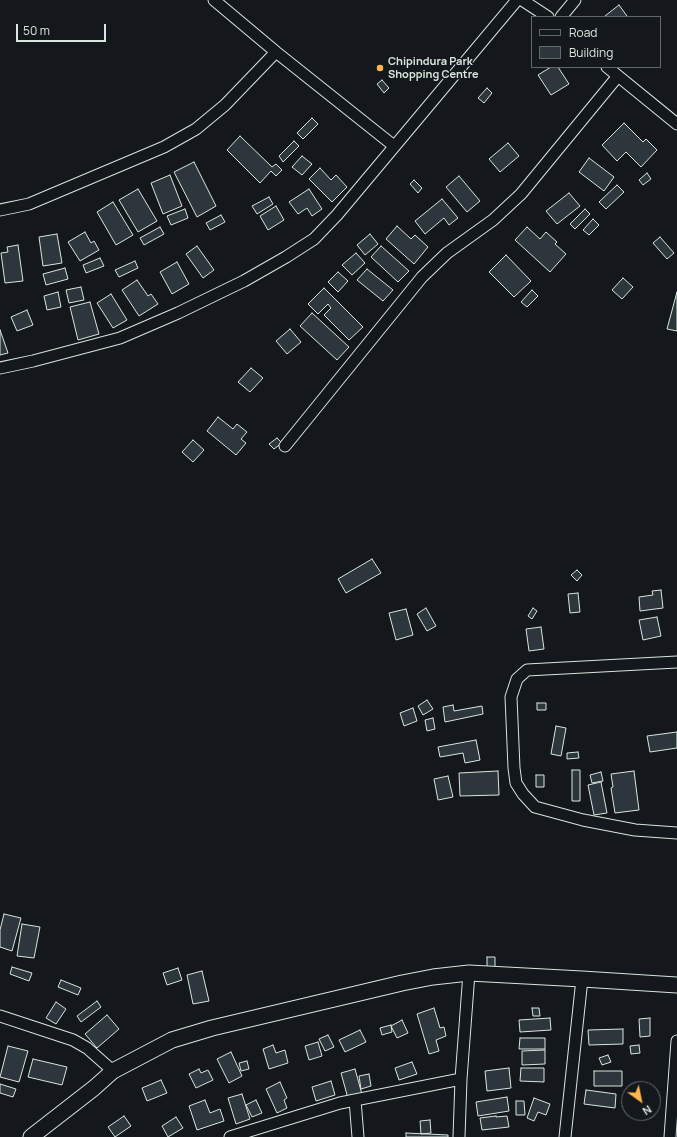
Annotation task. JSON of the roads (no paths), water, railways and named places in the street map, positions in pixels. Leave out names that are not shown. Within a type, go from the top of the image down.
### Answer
[{"type":"street","points":[[214,0],[276,52],[394,146]]},
{"type":"street","points":[[0,368],[33,361],[120,338],[178,313],[244,281],[286,258],[314,239],[337,215],[516,0]]},
{"type":"street","points":[[522,0],[546,16]]},
{"type":"street","points":[[562,16],[575,0]]},
{"type":"street","points":[[0,210],[29,204],[164,147],[196,129],[225,105],[276,52]]},
{"type":"street","points":[[608,68],[677,124]]},
{"type":"street","points":[[285,446],[422,277],[447,253],[493,220],[521,194],[618,76]]},
{"type":"street","points":[[677,662],[527,670],[517,680],[511,697],[516,783],[523,794],[535,807],[583,820],[635,830],[677,833]]},
{"type":"street","points":[[459,1137],[461,1079],[469,973]]},
{"type":"street","points":[[31,1137],[94,1088],[112,1071],[172,1040],[212,1028],[414,981],[469,973],[677,985]]},
{"type":"street","points":[[565,1137],[582,979]]},
{"type":"street","points":[[0,1016],[73,1040],[87,1048],[112,1071]]},
{"type":"street","points":[[670,1137],[677,1041]]},
{"type":"street","points":[[230,1137],[258,1132],[340,1103],[461,1079]]},
{"type":"street","points":[[355,1100],[358,1137]]},
{"type":"place","name":"Chipindura Park Shopping Centre","points":[[380,68]]}]
